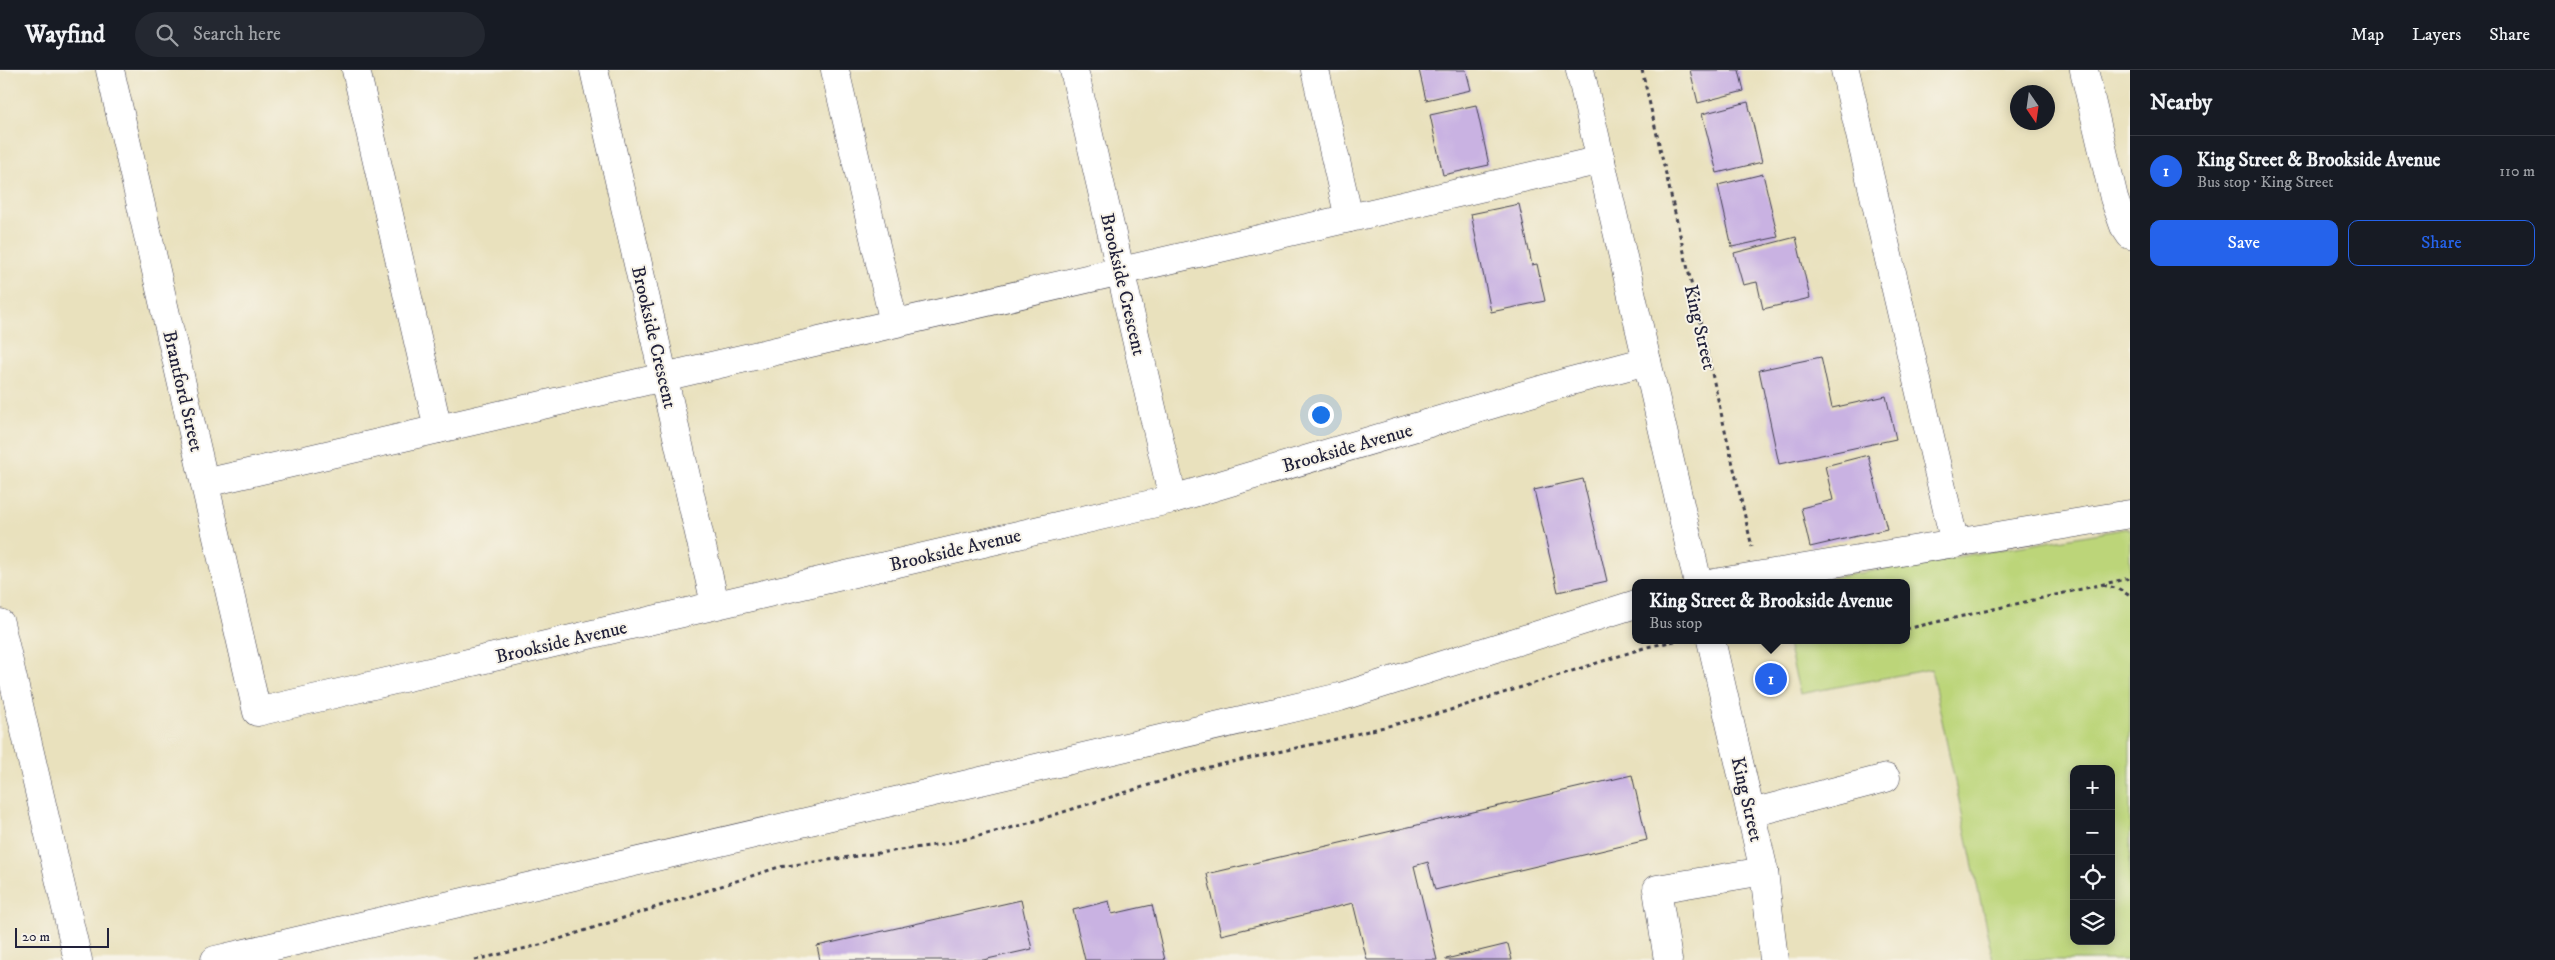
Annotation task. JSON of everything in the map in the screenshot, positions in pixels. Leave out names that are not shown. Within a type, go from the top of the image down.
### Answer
[{"type":"street","name":"Brantford Street","points":[[110,70],[257,712]]},
{"type":"street","points":[[356,70],[438,429]]},
{"type":"street","name":"Brookside Crescent","points":[[594,70],[715,604]]},
{"type":"street","points":[[835,70],[894,323]]},
{"type":"street","name":"Brookside Crescent","points":[[1074,70],[1173,499]]},
{"type":"street","points":[[1315,70],[1349,218]]},
{"type":"street","points":[[1580,70],[1697,579]]},
{"type":"street","points":[[1845,70],[1955,544]]},
{"type":"street","points":[[2084,70],[2114,198],[2124,226],[2130,235]]},
{"type":"street","points":[[204,482],[1601,160]]},
{"type":"street","name":"Brookside Avenue","points":[[257,712],[1173,499],[1570,381],[1647,361]]},
{"type":"street","points":[[1741,579],[2130,514]]},
{"type":"street","points":[[215,960],[1340,697],[1632,605]]},
{"type":"street","points":[[0,623],[78,960]]},
{"type":"street","name":"King Street","points":[[1712,644],[1764,870],[1774,960]]},
{"type":"street","points":[[1751,813],[1886,778]]},
{"type":"street","points":[[1668,960],[1657,889],[1764,870]]},
{"type":"path","name":"King Street","points":[[1642,70],[1747,530],[1761,576]]},
{"type":"path","points":[[1910,628],[2130,578]]},
{"type":"path","points":[[2103,585],[2119,589],[2130,596]]},
{"type":"path","points":[[475,960],[544,944],[779,866],[943,844],[975,837],[1022,825],[1200,769],[1444,712],[1661,644]]},
{"type":"green space","points":[[2130,528],[2130,960],[1993,960],[1931,669],[1800,694],[1788,644],[1910,644],[1910,579],[1825,579]]},
{"type":"building","points":[[1419,70],[1466,70],[1471,90],[1426,100]]},
{"type":"building","points":[[1690,70],[1739,70],[1744,91],[1698,103]]},
{"type":"building","points":[[1748,102],[1762,162],[1717,173],[1702,114]]},
{"type":"building","points":[[1476,105],[1489,165],[1443,175],[1430,115]]},
{"type":"building","points":[[1763,174],[1778,237],[1732,247],[1718,185]]},
{"type":"building","points":[[1519,204],[1532,265],[1537,264],[1545,301],[1491,312],[1471,214]]},
{"type":"building","points":[[1796,237],[1810,298],[1763,309],[1757,282],[1743,285],[1734,253]]},
{"type":"building","points":[[1821,357],[1832,408],[1886,396],[1896,439],[1779,464],[1759,370]]},
{"type":"building","points":[[1868,455],[1887,529],[1810,547],[1801,508],[1833,500],[1825,466]]},
{"type":"building","points":[[1583,479],[1607,581],[1558,592],[1534,490]]},
{"type":"building","points":[[1632,775],[1647,840],[1435,890],[1428,862],[1414,866],[1437,960],[1367,960],[1353,903],[1221,935],[1207,874]]},
{"type":"building","points":[[1021,900],[1032,949],[983,960],[820,960],[817,946]]},
{"type":"building","points":[[1109,901],[1112,914],[1152,905],[1165,960],[1085,960],[1073,910]]},
{"type":"building","points":[[1508,944],[1512,960],[1446,960],[1446,959]]},
{"type":"place","name":"King Street & Brookside Avenue","points":[[1771,679]]}]
